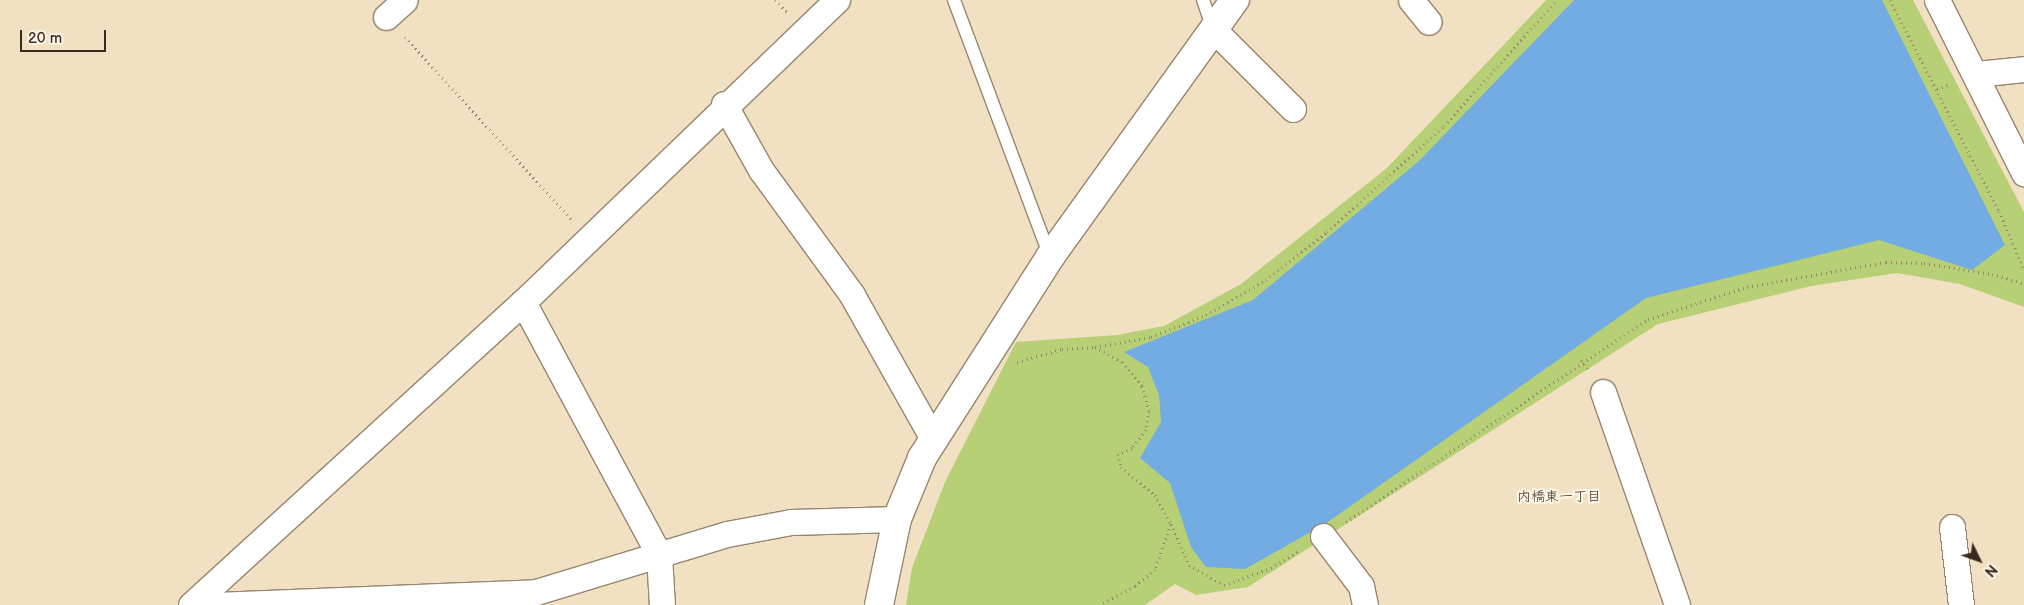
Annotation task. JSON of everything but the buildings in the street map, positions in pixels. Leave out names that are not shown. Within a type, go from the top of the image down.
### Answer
[{"type":"street","points":[[386,17],[405,0]]},
{"type":"street","points":[[191,605],[522,302],[724,104],[836,0]]},
{"type":"street","points":[[879,605],[897,519],[933,439],[974,370],[1050,257],[1235,0]]},
{"type":"street","points":[[1411,0],[1429,22]]},
{"type":"street","points":[[1937,0],[1976,74],[2024,173]]},
{"type":"street","points":[[1213,29],[1293,109]]},
{"type":"street","points":[[1976,74],[2024,69]]},
{"type":"street","points":[[724,104],[761,170],[852,295],[933,439]]},
{"type":"street","points":[[522,302],[659,555],[662,605]]},
{"type":"street","points":[[1603,392],[1678,605]]},
{"type":"street","points":[[215,605],[536,592],[727,534],[791,522],[897,519]]},
{"type":"street","points":[[1952,527],[1961,605]]},
{"type":"street","points":[[1323,536],[1361,586],[1365,605]]},
{"type":"lane","points":[[954,0],[1050,257]]},
{"type":"lane","points":[[1203,0],[1213,29]]},
{"type":"path","points":[[974,370],[1062,349],[1095,347],[1151,337],[1206,315],[1266,280],[1327,232],[1444,126],[1557,0]]},
{"type":"path","points":[[1890,0],[1999,211],[2024,270]]},
{"type":"path","points":[[386,17],[588,238]]},
{"type":"path","points":[[1095,347],[1122,362],[1142,386],[1148,411],[1146,430],[1132,448],[1118,454],[1121,467],[1155,495],[1171,524],[1155,569],[1135,586],[1100,605]]},
{"type":"green space","points":[[1546,0],[1913,0],[2024,212],[2024,307],[1960,284],[1897,273],[1811,286],[1658,324],[1248,587],[1196,595],[1175,584],[1145,605],[906,605],[912,568],[945,482],[1016,342],[1117,335],[1164,326],[1241,284],[1387,168]]},
{"type":"water","points":[[1574,0],[1882,0],[2005,245],[1972,270],[1879,240],[1646,298],[1325,524],[1245,569],[1206,567],[1191,547],[1170,483],[1140,458],[1161,422],[1159,395],[1148,367],[1124,352],[1253,300],[1419,161]]},
{"type":"district","name":"内橋東一丁目","points":[[1559,497]]}]
